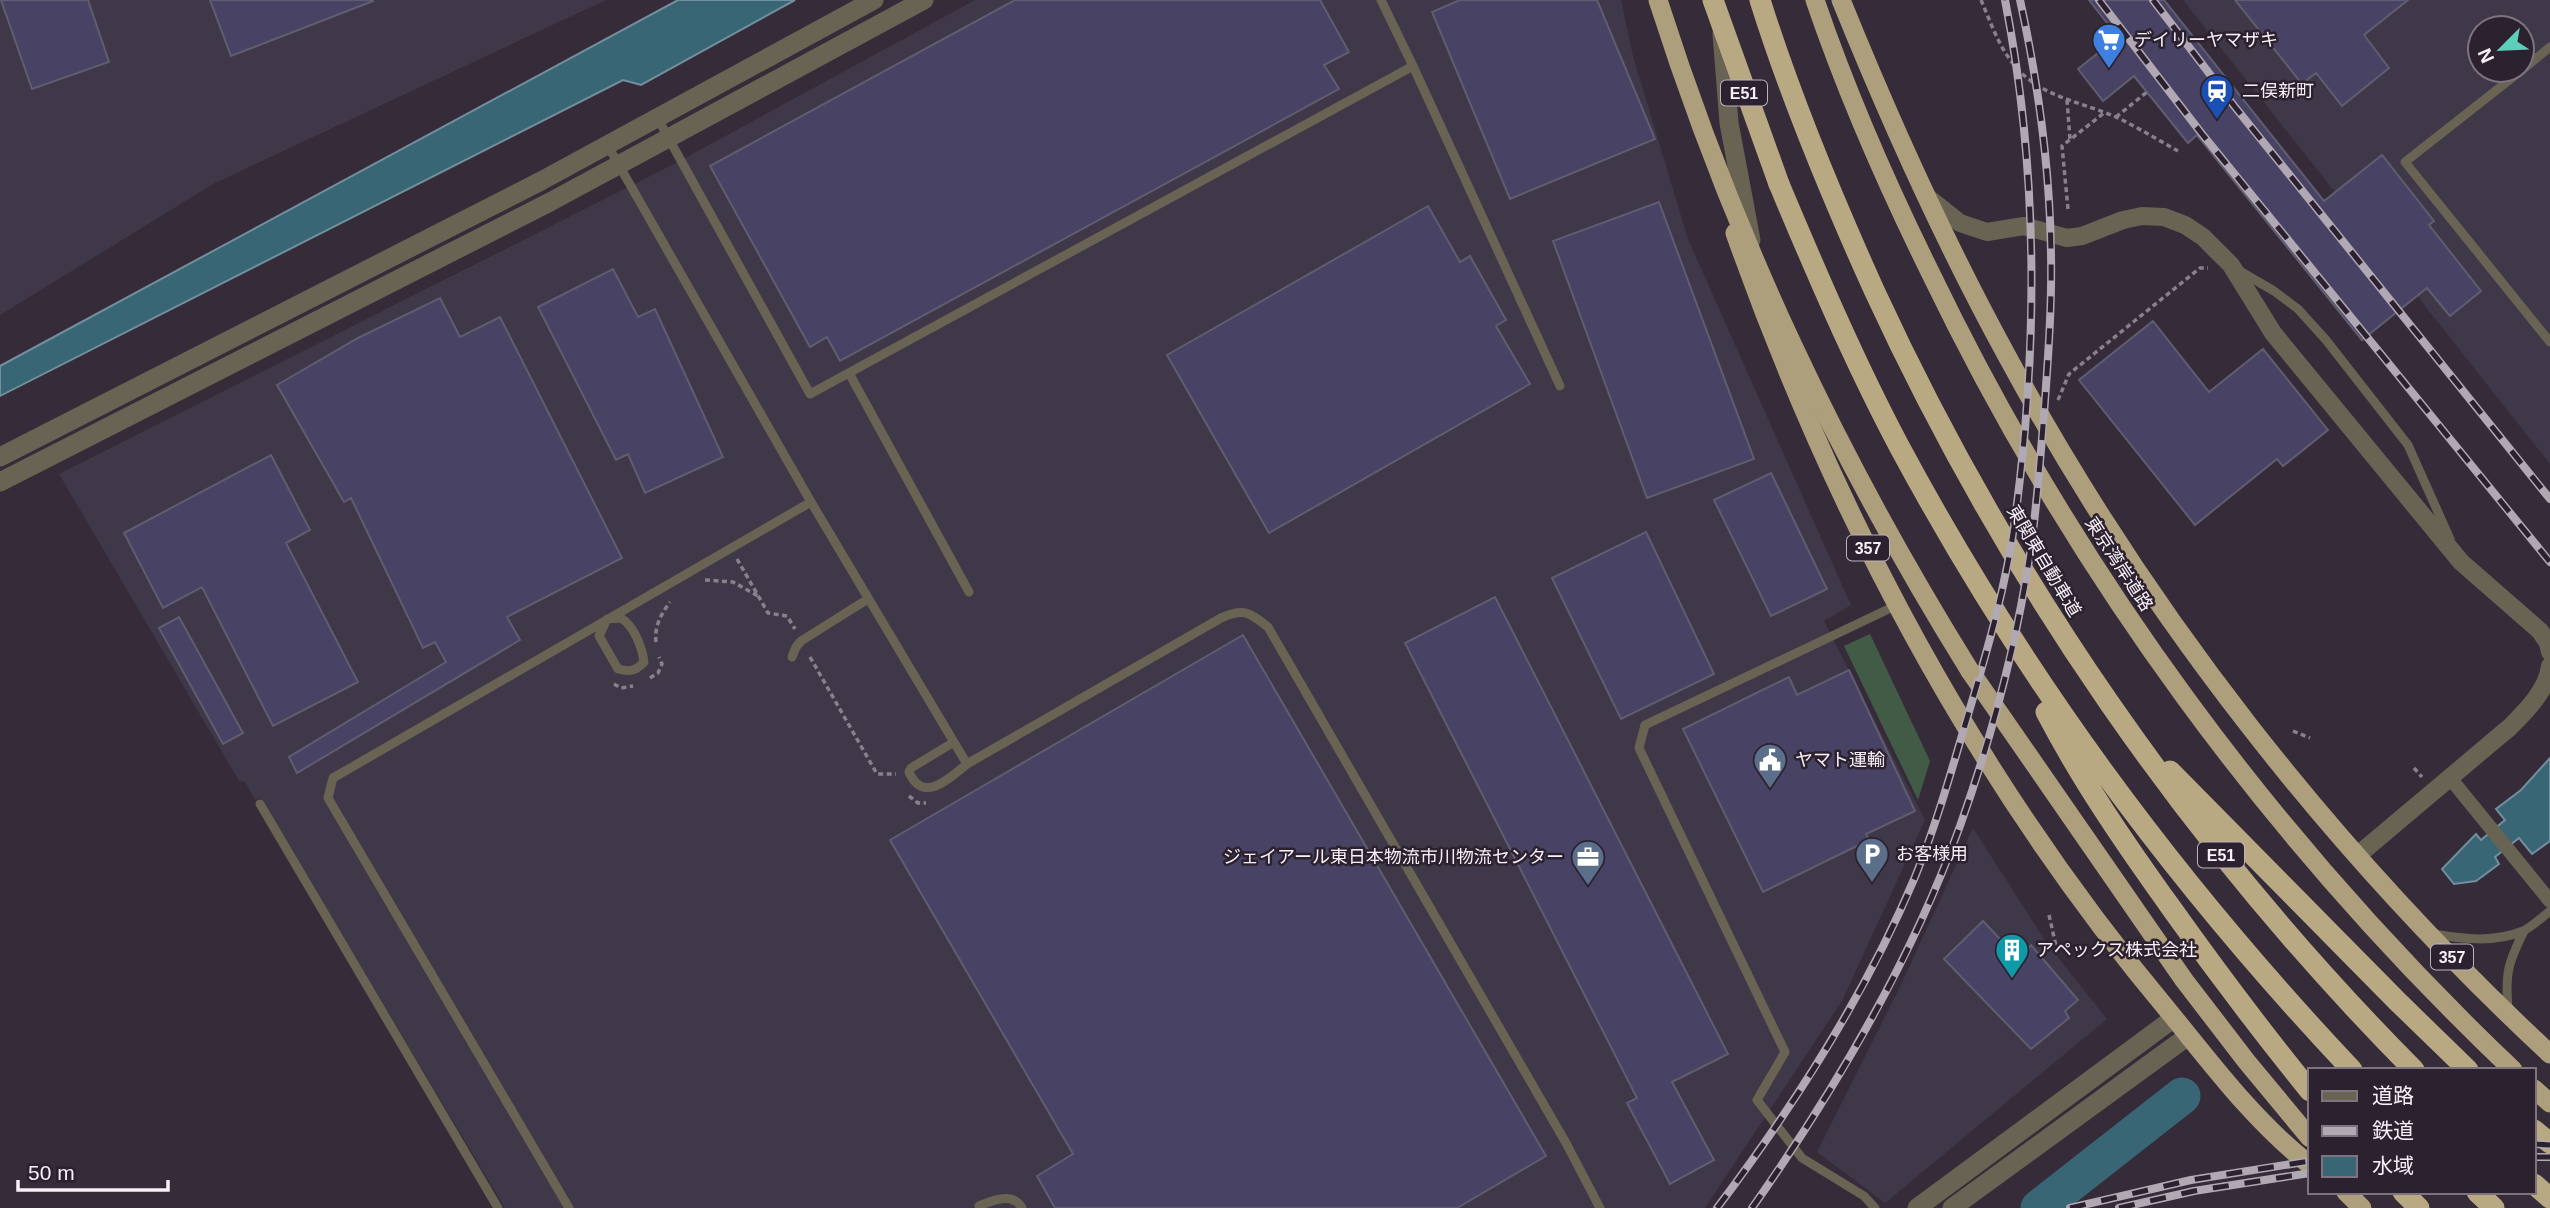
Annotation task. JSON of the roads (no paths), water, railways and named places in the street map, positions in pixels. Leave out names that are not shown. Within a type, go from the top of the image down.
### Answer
[{"type":"highway","name":"357","points":[[1658,0],[1701,130],[1730,206],[1774,307],[1884,529],[1970,671],[2184,980],[2308,1136]]},
{"type":"highway","name":"357","points":[[1667,0],[1717,179],[1778,350],[1833,475],[1896,605],[1954,708],[2054,864],[2119,951],[2188,1035],[2284,1144],[2308,1163]]},
{"type":"highway","name":"E51","points":[[1713,0],[1779,184],[1859,365],[1966,564],[2095,762],[2168,859],[2256,965],[2349,1068]]},
{"type":"highway","name":"東関東自動車道","points":[[1760,0],[1820,167],[1900,347],[1967,476],[2054,621],[2124,725],[2234,872],[2337,989],[2412,1068]]},
{"type":"highway","name":"東京湾岸道路","points":[[1815,0],[1871,146],[1952,318],[2013,432],[2108,587],[2175,685],[2247,780],[2337,888],[2442,1000],[2512,1068]]},
{"type":"highway","name":"東京湾岸道路","points":[[1841,0],[1926,195],[2007,356],[2104,520],[2203,663],[2275,757],[2429,933],[2508,1015],[2550,1054]]},
{"type":"highway","points":[[2017,646],[2046,713],[2082,778],[2203,952],[2308,1089]]},
{"type":"highway","points":[[2124,725],[2466,1068]]},
{"type":"highway","points":[[2536,1091],[2550,1103]]},
{"type":"highway","points":[[2536,1132],[2550,1143]]},
{"type":"highway","points":[[2536,1186],[2550,1198]]},
{"type":"highway","points":[[2405,1194],[2419,1208]]},
{"type":"highway","points":[[2479,1194],[2494,1208]]},
{"type":"street","points":[[0,457],[608,146],[874,0]]},
{"type":"street","points":[[0,482],[498,229],[924,0]]},
{"type":"street","points":[[1720,0],[1729,123],[1759,281],[1778,350]]},
{"type":"street","points":[[1926,195],[1961,223],[1987,232],[2024,226],[2067,238],[2082,236],[2123,220],[2142,216],[2164,217],[2185,225],[2203,237],[2231,265],[2273,333],[2461,562],[2540,631],[2550,652]]},
{"type":"street","points":[[2358,855],[2497,740],[2524,713],[2544,686],[2550,666]]},
{"type":"street","points":[[2451,778],[2550,901]]},
{"type":"street","points":[[1917,1208],[2174,1018]]},
{"type":"street","points":[[1952,1208],[2188,1035]]},
{"type":"lane","points":[[1381,0],[1560,386]]},
{"type":"lane","points":[[2536,58],[2550,47]]},
{"type":"lane","points":[[658,118],[810,394],[1413,66]]},
{"type":"lane","points":[[2504,84],[2405,163],[2550,342]]},
{"type":"lane","points":[[608,146],[811,502],[967,764]]},
{"type":"lane","points":[[2231,265],[2298,309],[2409,445],[2461,562]]},
{"type":"lane","points":[[849,373],[969,592]]},
{"type":"lane","points":[[569,1208],[328,798],[333,778],[811,502]]},
{"type":"lane","points":[[792,656],[802,641],[868,599]]},
{"type":"lane","points":[[1875,1208],[1864,1196],[1802,1158],[1757,1100],[1785,1052],[1639,748],[1645,725],[1896,605]]},
{"type":"lane","points":[[954,742],[911,768],[909,772],[920,787],[929,789],[954,775],[967,764],[1221,618],[1235,612],[1250,612],[1268,627],[1566,1143],[1600,1208]]},
{"type":"lane","points":[[621,618],[627,622],[642,650],[644,662],[638,669],[628,672],[618,669],[610,657],[599,636],[607,619],[621,618]]},
{"type":"lane","points":[[260,804],[498,1208]]},
{"type":"lane","points":[[2429,933],[2463,939],[2486,939],[2524,931],[2550,911]]},
{"type":"lane","points":[[2508,1015],[2505,981],[2509,963],[2524,931]]},
{"type":"lane","points":[[978,1207],[991,1200],[1012,1199],[1022,1208]]},
{"type":"water","points":[[678,0],[795,0],[641,85],[623,80],[0,396],[0,366]]},
{"type":"water","points":[[2550,758],[2550,841],[2532,854],[2519,838],[2495,857],[2499,864],[2476,881],[2454,884],[2442,869],[2476,834],[2481,840],[2505,820],[2496,809],[2521,790]]},
{"type":"waterway","points":[[2039,1208],[2182,1096]]},
{"type":"railway","points":[[1717,1208],[1826,1049],[1874,965],[1895,921],[1915,877],[1942,802],[1995,620],[2016,512],[2031,320],[2029,191],[2024,127],[2005,0]]},
{"type":"railway","points":[[1752,1208],[1813,1118],[1895,976],[1960,826],[1992,726],[2010,658],[2035,519],[2051,294],[2050,222],[2045,158],[2032,62],[2020,0]]},
{"type":"railway","points":[[2099,0],[2202,134],[2550,562]]},
{"type":"railway","points":[[2153,0],[2235,107],[2550,499]]},
{"type":"railway","points":[[2536,1144],[2550,1145]]},
{"type":"railway","points":[[2536,1157],[2550,1157]]},
{"type":"railway","points":[[2070,1208],[2191,1180],[2308,1161]]},
{"type":"railway","points":[[2119,1208],[2194,1191],[2308,1173]]},
{"type":"place","name":"デイリーヤマザキ","points":[[2109,70]]},
{"type":"place","name":"二俣新町","points":[[2217,121]]},
{"type":"place","name":"ヤマト運輸","points":[[1770,790]]},
{"type":"place","name":"お客様用","points":[[1872,884]]},
{"type":"place","name":"ジェイアール東日本物流市川物流センター","points":[[1588,887]]},
{"type":"place","name":"アペックス株式会社","points":[[2012,980]]}]
